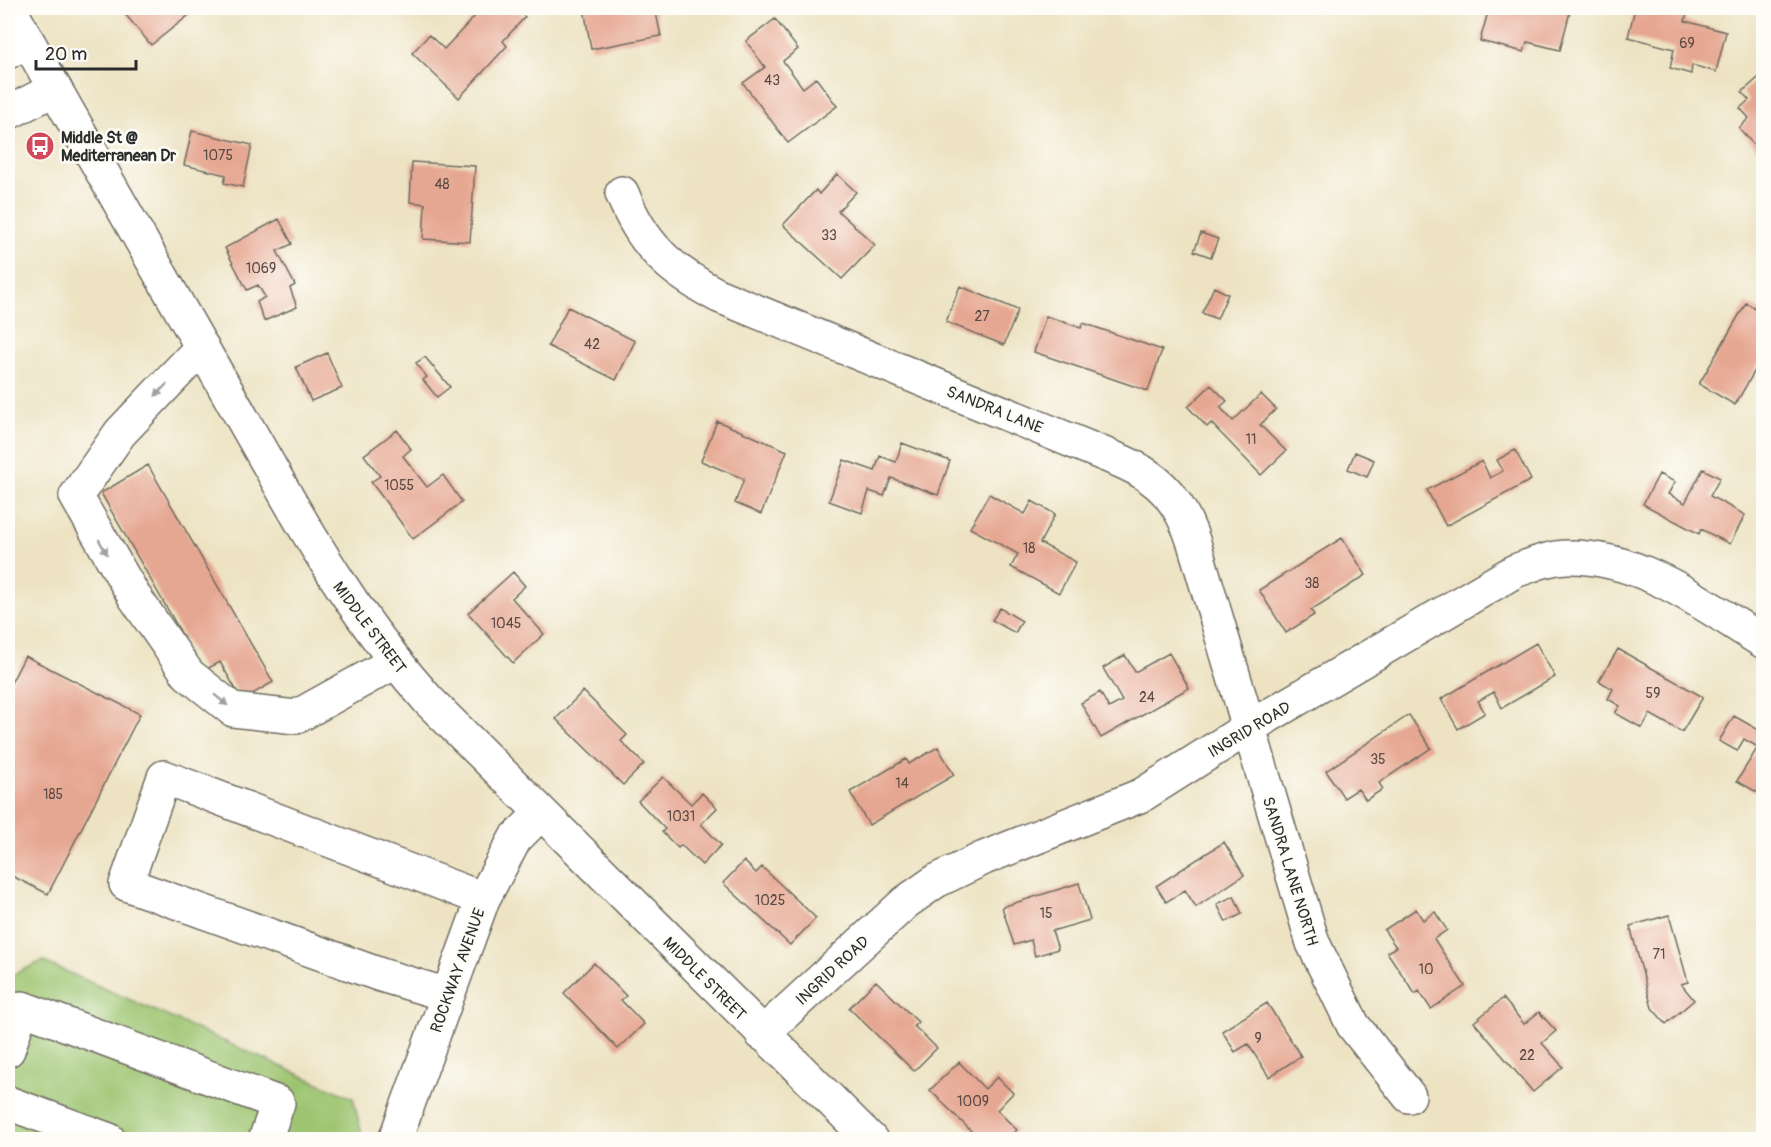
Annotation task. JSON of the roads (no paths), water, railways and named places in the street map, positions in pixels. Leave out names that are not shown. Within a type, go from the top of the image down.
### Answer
[{"type":"street","name":"MIDDLE STREET","points":[[9,8],[17,46],[55,89],[332,575],[395,662],[429,701],[540,814],[871,1140]]},
{"type":"street","points":[[8,113],[55,89]]},
{"type":"street","name":"SANDRA LANE","points":[[622,193],[632,219],[643,237],[664,260],[693,283],[1123,462],[1156,479],[1169,492],[1187,522],[1248,728]]},
{"type":"street","points":[[202,348],[120,433],[75,496],[104,548],[188,674],[233,710],[296,717],[395,662]]},
{"type":"street","name":"INGRID ROAD","points":[[762,1034],[906,902],[936,881],[984,858],[1142,795],[1248,728],[1515,571],[1556,559],[1601,559],[1636,569],[1682,592],[1764,642]]},
{"type":"street","name":"SANDRA LANE NORTH","points":[[1248,728],[1303,915],[1325,971],[1353,1025],[1409,1096]]},
{"type":"street","points":[[448,995],[381,975],[126,884],[164,777],[483,899]]},
{"type":"street","name":"ROCKWAY AVENUE","points":[[395,1140],[483,899],[515,839],[540,814]]},
{"type":"street","points":[[8,1050],[22,1008],[278,1102],[265,1140]]},
{"type":"street","points":[[8,1103],[109,1140]]},
{"type":"place","name":"Middle St @ Mediterranean Dr","points":[[40,146]]}]
